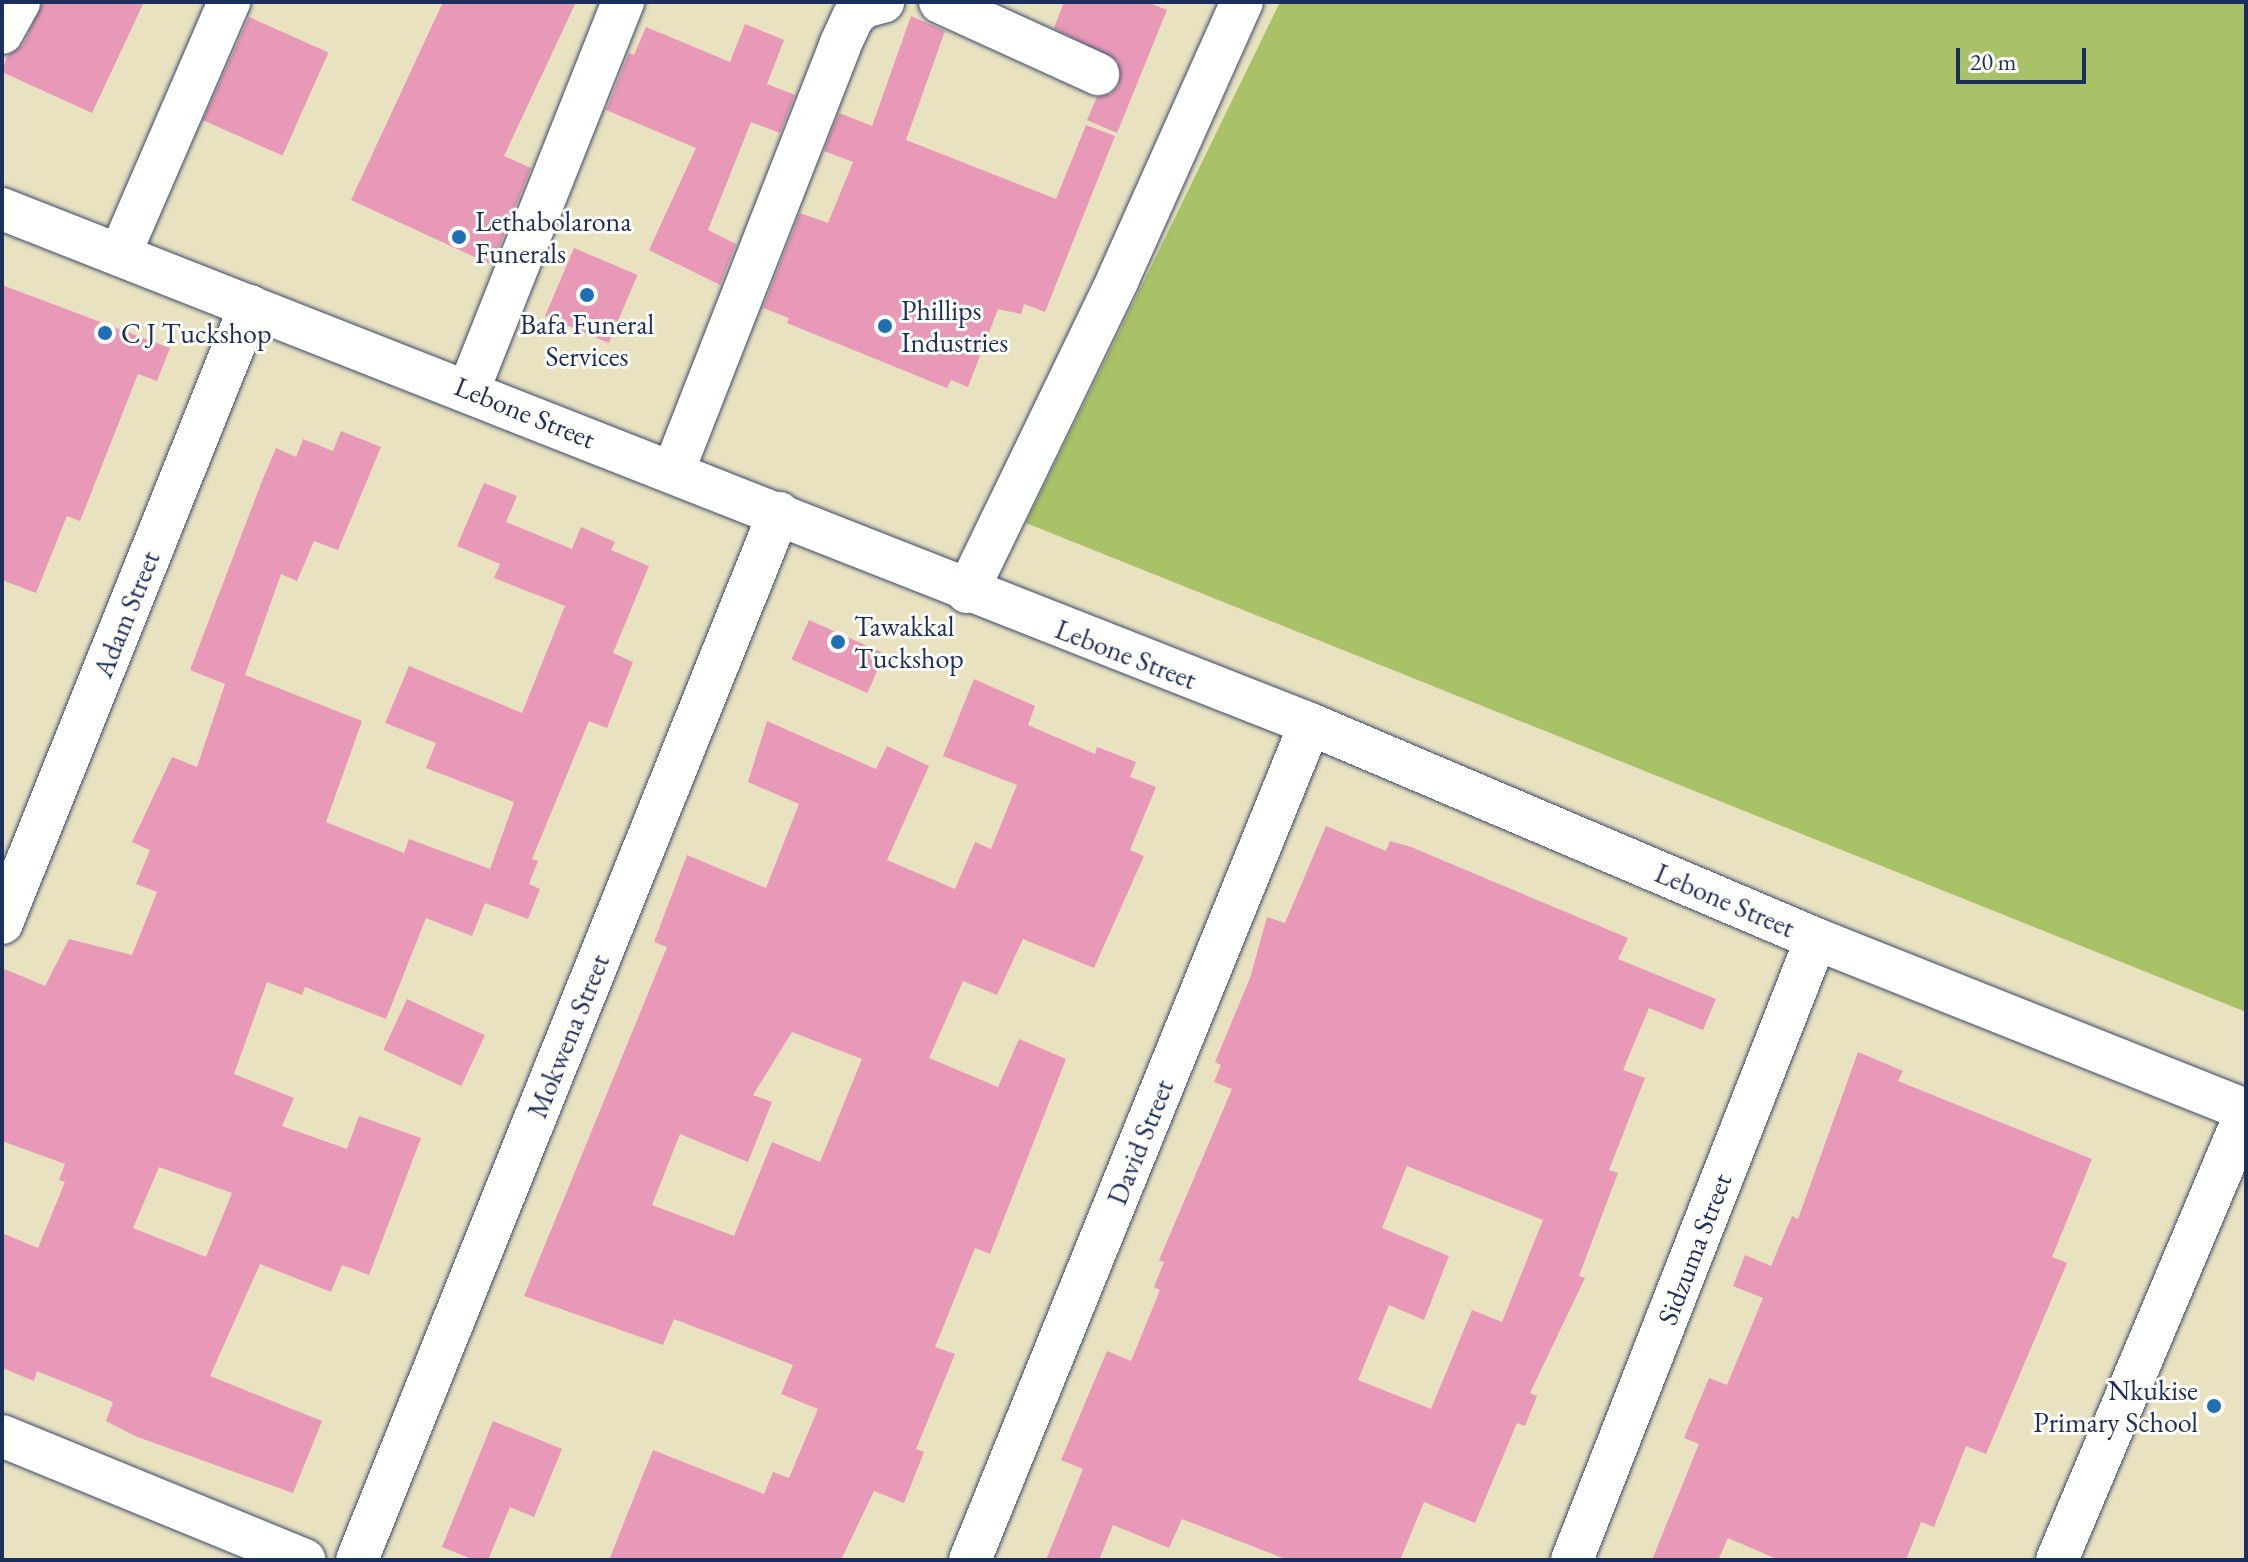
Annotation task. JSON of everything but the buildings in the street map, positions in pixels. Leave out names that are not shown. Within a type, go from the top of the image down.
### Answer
[{"type":"street","points":[[2,33],[19,2]]},
{"type":"street","points":[[120,254],[229,2]]},
{"type":"street","points":[[469,389],[623,2]]},
{"type":"street","points":[[673,472],[840,45],[853,17],[883,2]]},
{"type":"street","points":[[940,2],[1098,74]]},
{"type":"street","points":[[967,592],[1118,279],[1242,2]]},
{"type":"street","name":"Lebone Street","points":[[2,209],[469,389],[967,592],[1310,724],[1816,939],[2246,1111],[2057,1560]]},
{"type":"street","name":"Adam Street","points":[[2,923],[250,306]]},
{"type":"street","name":"Mokwena Street","points":[[357,1560],[779,513]]},
{"type":"street","name":"David Street","points":[[970,1560],[1310,724]]},
{"type":"street","name":"Sidzuma Street","points":[[1572,1560],[1816,939]]},
{"type":"street","points":[[2,1436],[305,1560]]},
{"type":"green space","points":[[1280,2],[2246,2],[2246,1012],[1026,523]]},
{"type":"place","name":"Lethabolarona Funerals","points":[[459,237]]},
{"type":"place","name":"Bafa Funeral Services","points":[[587,295]]},
{"type":"place","name":"Phillips Industries","points":[[885,326]]},
{"type":"place","name":"C J Tuckshop","points":[[105,333]]},
{"type":"place","name":"Tawakkal Tuckshop","points":[[838,642]]},
{"type":"place","name":"Nkukise Primary School","points":[[2214,1406]]}]
